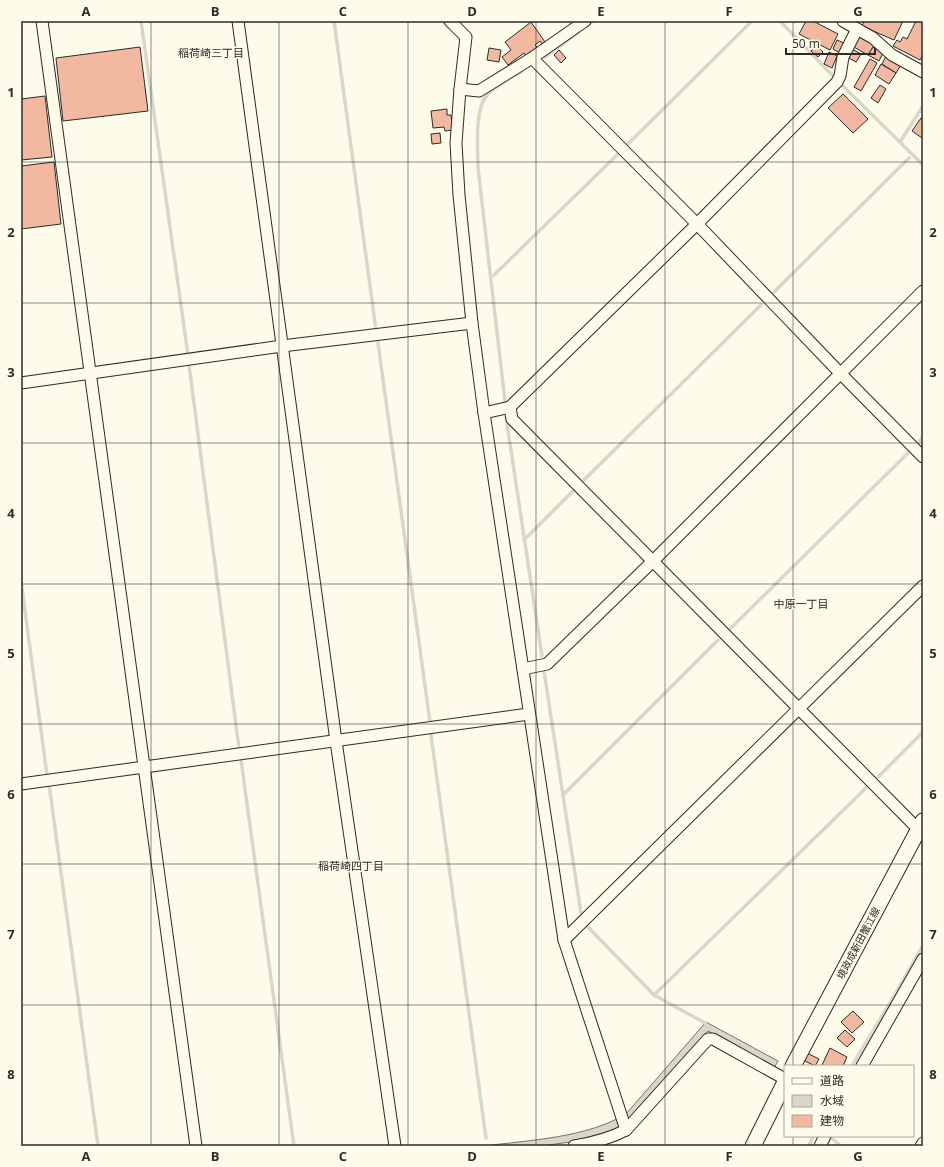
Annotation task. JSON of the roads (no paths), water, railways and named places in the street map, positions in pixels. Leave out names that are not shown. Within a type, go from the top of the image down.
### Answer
[{"type":"main road","name":"境政成新田蟹江線","points":[[796,1065],[921,825]]},
{"type":"main road","points":[[753,1146],[784,1084]]},
{"type":"street","points":[[42,21],[196,1146]]},
{"type":"street","points":[[238,21],[336,741],[395,1146]]},
{"type":"street","points":[[450,21],[466,38],[456,143],[459,195],[472,324],[484,413],[564,940],[625,1129]]},
{"type":"street","points":[[843,21],[873,38],[892,55],[923,72]]},
{"type":"street","points":[[460,89],[479,91],[532,58],[582,22]]},
{"type":"street","points":[[484,413],[510,407],[697,224],[837,82],[840,76],[842,57],[857,28]]},
{"type":"street","points":[[532,58],[697,224],[923,457]]},
{"type":"street","points":[[523,669],[547,664],[653,561],[923,290]]},
{"type":"street","points":[[21,382],[282,346],[472,324]]},
{"type":"street","points":[[510,407],[512,419],[800,709],[921,825]]},
{"type":"street","points":[[564,940],[800,709],[923,586]]},
{"type":"street","points":[[21,784],[529,714]]},
{"type":"street","points":[[863,1065],[923,959]]},
{"type":"street","points":[[574,1146],[598,1142],[612,1137],[625,1129],[708,1039],[714,1039],[784,1078]]},
{"type":"street","points":[[820,1146],[824,1137]]},
{"type":"water","points":[[706,1022],[778,1061],[774,1068],[708,1031],[628,1122],[615,1131],[578,1141],[541,1146],[484,1146],[539,1140],[576,1133],[610,1122],[626,1114]]},
{"type":"waterway","points":[[141,21],[188,355]]},
{"type":"waterway","points":[[334,21],[376,330]]},
{"type":"waterway","points":[[443,21],[448,27]]},
{"type":"waterway","points":[[586,26],[593,21]]},
{"type":"waterway","points":[[627,145],[752,21]]},
{"type":"waterway","points":[[780,21],[832,75]]},
{"type":"waterway","points":[[545,57],[578,32]]},
{"type":"waterway","points":[[505,401],[478,168],[478,120],[480,110],[487,95],[499,85],[521,72]]},
{"type":"waterway","points":[[843,86],[923,165]]},
{"type":"waterway","points":[[900,142],[923,106]]},
{"type":"waterway","points":[[494,275],[617,155]]},
{"type":"waterway","points":[[774,292],[909,158]]},
{"type":"waterway","points":[[583,481],[761,305]]},
{"type":"waterway","points":[[378,343],[430,722]]},
{"type":"waterway","points":[[189,365],[239,748]]},
{"type":"waterway","points":[[506,417],[542,656]]},
{"type":"waterway","points":[[920,440],[923,437]]},
{"type":"waterway","points":[[730,629],[908,453]]},
{"type":"waterway","points":[[524,540],[573,491]]},
{"type":"waterway","points":[[21,581],[47,775]]},
{"type":"waterway","points":[[563,795],[718,640]]},
{"type":"waterway","points":[[544,671],[581,913]]},
{"type":"waterway","points":[[878,777],[923,732]]},
{"type":"waterway","points":[[431,735],[486,1138]]},
{"type":"waterway","points":[[241,760],[294,1146]]},
{"type":"waterway","points":[[49,784],[98,1146]]},
{"type":"waterway","points":[[654,995],[866,788]]},
{"type":"waterway","points":[[588,927],[654,995],[705,1023]]},
{"type":"waterway","points":[[853,1065],[923,945]]},
{"type":"waterway","points":[[809,1146],[813,1137]]},
{"type":"waterway","points":[[830,1137],[841,1146]]},
{"type":"district","name":"稲荷崎三丁目","points":[[211,52]]},
{"type":"district","name":"中原一丁目","points":[[801,603]]},
{"type":"district","name":"稲荷崎四丁目","points":[[351,865]]}]
